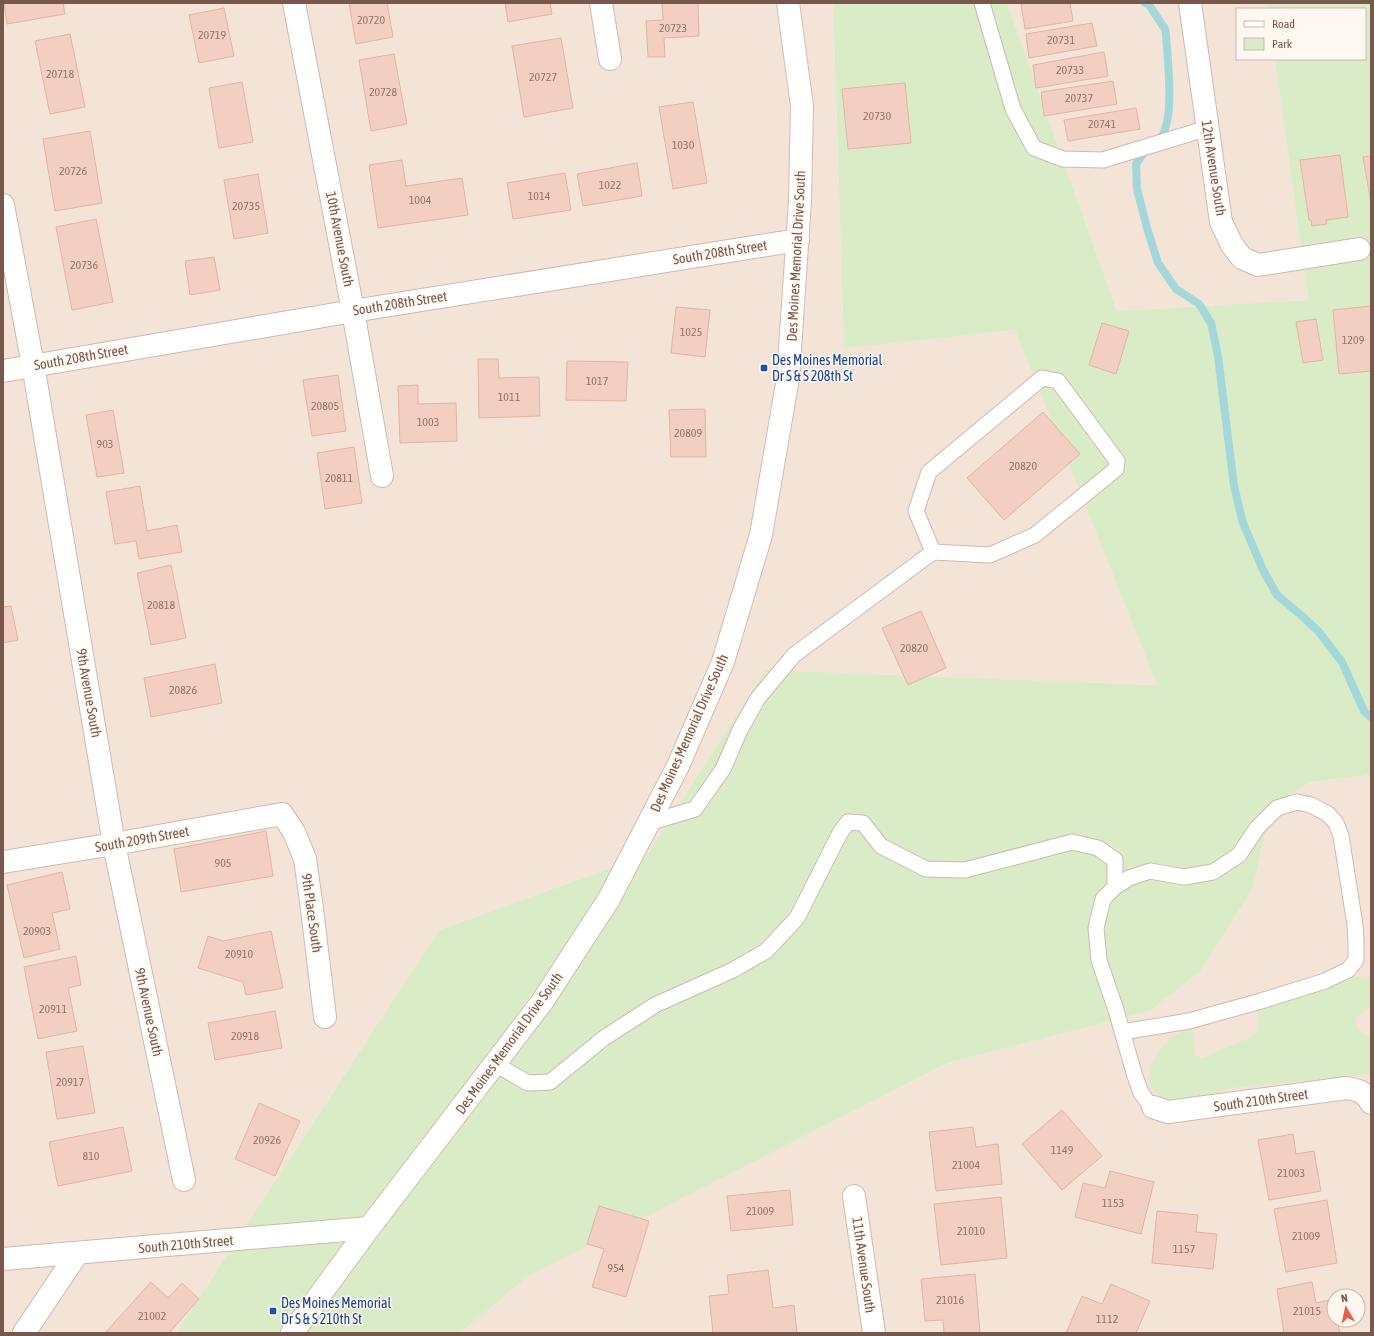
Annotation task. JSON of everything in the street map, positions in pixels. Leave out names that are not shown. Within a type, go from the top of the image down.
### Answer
[{"type":"street","name":"10th Avenue South","points":[[294,3],[353,311],[382,476]]},
{"type":"street","points":[[601,3],[610,59]]},
{"type":"street","name":"Des Moines Memorial Drive South","points":[[292,1333],[369,1228],[542,1002],[609,899],[678,766],[723,662],[761,535],[788,378],[798,240],[802,106],[788,3]]},
{"type":"street","name":"12th Avenue South","points":[[1190,3],[1222,222],[1232,245],[1242,258],[1258,265],[1359,249]]},
{"type":"street","name":"9th Avenue South","points":[[3,205],[33,365],[114,844],[184,1180]]},
{"type":"street","name":"South 208th Street","points":[[3,371],[353,311],[798,240]]},
{"type":"street","name":"South 209th Street","points":[[3,862],[282,814]]},
{"type":"street","name":"9th Place South","points":[[282,814],[294,832],[304,859],[312,908],[325,1017]]},
{"type":"street","name":"South 210th Street","points":[[1153,1107],[1168,1112],[1347,1088],[1359,1090],[1369,1100]]},
{"type":"street","name":"11th Avenue South","points":[[854,1196],[874,1333]]},
{"type":"street","name":"South 210th Street","points":[[3,1259],[77,1254],[369,1228]]},
{"type":"street","points":[[24,1333],[77,1254]]},
{"type":"lane","points":[[982,3],[1013,109],[1034,148],[1063,159],[1103,160],[1208,128]]},
{"type":"lane","points":[[648,823],[695,809],[723,769],[740,730],[758,698],[794,655],[933,552],[990,555],[1035,535],[1116,469],[1117,462],[1058,382],[1042,378],[929,472],[916,511],[933,552]]},
{"type":"lane","points":[[1122,1032],[1189,1021],[1325,981],[1348,970],[1356,960],[1355,925],[1341,836],[1336,823],[1328,814],[1311,805],[1297,802],[1277,808],[1257,828],[1239,855],[1213,872],[1184,877],[1150,871],[1129,878],[1103,899],[1096,928],[1099,960],[1134,1073],[1146,1101],[1153,1107]]},
{"type":"lane","points":[[495,1064],[528,1083],[550,1082],[604,1038],[656,1005],[733,970],[766,951],[797,918],[840,833],[848,822],[863,823],[881,846],[926,868],[965,870],[1072,842],[1098,848],[1116,860],[1116,887]]},
{"type":"shaded area","points":[[3,3],[833,3],[844,347],[1015,330],[1157,685],[765,670],[647,855],[439,930],[176,1333],[3,1333]]},
{"type":"shaded area","points":[[1007,3],[1267,3],[1268,8],[1236,8],[1236,60],[1275,60],[1308,300],[1117,311]]},
{"type":"shaded area","points":[[1371,775],[1371,1333],[460,1333],[526,1277],[948,1063],[1150,1011],[1200,972],[1253,888],[1271,806],[1311,782]]},
{"type":"green space","points":[[833,3],[1007,3],[1117,311],[1308,300],[1275,60],[1366,60],[1366,8],[1268,8],[1267,3],[1371,3],[1371,775],[1311,782],[1271,806],[1253,888],[1200,972],[1150,1011],[948,1063],[527,1277],[460,1333],[176,1333],[439,930],[647,855],[765,670],[1157,685],[1015,330],[844,348]]},
{"type":"green space","points":[[1349,975],[1362,978],[1371,976],[1371,1007],[1356,1017],[1357,1027],[1364,1035],[1371,1036],[1371,1074],[1232,1088],[1200,1097],[1165,1101],[1148,1084],[1152,1062],[1170,1037],[1188,1029],[1194,1032],[1195,1055],[1202,1058],[1249,1038],[1257,1032],[1257,1009]]},
{"type":"building","points":[[4,3],[63,3],[65,14],[7,24]]},
{"type":"building","points":[[349,3],[387,3],[393,37],[356,44]]},
{"type":"building","points":[[505,3],[550,3],[552,14],[508,22]]},
{"type":"building","points":[[662,3],[698,3],[699,36],[664,38],[665,57],[648,57],[646,21],[663,20]]},
{"type":"building","points":[[1070,3],[1073,21],[1025,29],[1021,4]]},
{"type":"building","points":[[224,8],[234,56],[199,63],[189,15]]},
{"type":"building","points":[[1092,23],[1097,46],[1029,58],[1026,34]]},
{"type":"building","points":[[70,34],[85,107],[50,114],[35,41]]},
{"type":"building","points":[[561,38],[573,108],[524,117],[512,46]]},
{"type":"building","points":[[1104,52],[1108,76],[1036,88],[1033,65]]},
{"type":"building","points":[[394,54],[407,124],[371,131],[359,60]]},
{"type":"building","points":[[1113,81],[1117,104],[1044,116],[1041,92]]},
{"type":"building","points":[[242,82],[253,142],[219,148],[209,88]]},
{"type":"building","points":[[905,83],[911,143],[848,149],[842,89]]},
{"type":"building","points":[[693,102],[707,183],[673,189],[659,107]]},
{"type":"building","points":[[1136,108],[1140,129],[1068,141],[1064,120]]},
{"type":"building","points":[[90,131],[102,203],[55,211],[43,139]]},
{"type":"building","points":[[1340,155],[1348,217],[1326,220],[1327,224],[1312,226],[1311,220],[1309,220],[1300,160]]},
{"type":"building","points":[[1371,156],[1371,203],[1363,157]]},
{"type":"building","points":[[402,160],[406,186],[462,178],[468,215],[378,228],[369,165]]},
{"type":"building","points":[[637,163],[642,196],[583,206],[577,174]]},
{"type":"building","points":[[565,173],[571,210],[513,219],[507,183]]},
{"type":"building","points":[[258,174],[268,233],[234,239],[224,180]]},
{"type":"building","points":[[96,219],[113,302],[72,310],[56,227]]},
{"type":"building","points":[[214,257],[220,290],[190,295],[185,261]]},
{"type":"building","points":[[1371,306],[1371,371],[1339,374],[1333,310]]},
{"type":"building","points":[[676,307],[710,310],[705,357],[671,353]]},
{"type":"building","points":[[1316,319],[1323,360],[1303,363],[1296,322]]},
{"type":"building","points":[[1102,323],[1129,331],[1116,374],[1089,365]]},
{"type":"building","points":[[478,359],[498,359],[499,378],[539,377],[540,416],[479,418]]},
{"type":"building","points":[[567,361],[628,362],[626,401],[566,400]]},
{"type":"building","points":[[338,375],[346,431],[312,436],[303,380]]},
{"type":"building","points":[[418,385],[418,404],[456,403],[457,441],[400,443],[398,386]]},
{"type":"building","points":[[705,409],[706,457],[671,457],[669,410]]},
{"type":"building","points":[[113,410],[124,473],[97,477],[86,415]]},
{"type":"building","points":[[1043,412],[1080,454],[1004,520],[967,478]]},
{"type":"building","points":[[354,447],[362,503],[325,509],[317,453]]},
{"type":"building","points":[[140,486],[147,531],[177,525],[182,552],[139,559],[136,541],[115,544],[106,492]]},
{"type":"building","points":[[171,565],[186,638],[151,645],[137,573]]},
{"type":"building","points":[[11,606],[18,640],[3,643],[3,607]]},
{"type":"building","points":[[921,611],[946,668],[908,685],[882,628]]},
{"type":"building","points":[[215,664],[222,703],[151,717],[144,678]]},
{"type":"building","points":[[266,831],[273,876],[181,892],[174,849]]},
{"type":"building","points":[[62,872],[70,909],[52,913],[60,949],[24,958],[7,885]]},
{"type":"building","points":[[271,931],[283,988],[246,995],[243,982],[198,968],[208,936],[223,941]]},
{"type":"building","points":[[76,956],[81,985],[68,988],[77,1031],[38,1039],[24,967]]},
{"type":"building","points":[[275,1011],[282,1048],[215,1060],[208,1023]]},
{"type":"building","points":[[83,1046],[95,1113],[57,1119],[46,1052]]},
{"type":"building","points":[[259,1103],[300,1121],[275,1176],[235,1159]]},
{"type":"building","points":[[1062,1110],[1102,1156],[1062,1190],[1022,1144]]},
{"type":"building","points":[[123,1127],[132,1171],[58,1186],[49,1142]]},
{"type":"building","points":[[973,1127],[976,1147],[998,1144],[1002,1184],[936,1191],[929,1132]]},
{"type":"building","points":[[1293,1134],[1296,1154],[1314,1151],[1321,1191],[1269,1200],[1258,1140]]},
{"type":"building","points":[[1110,1171],[1154,1182],[1141,1234],[1075,1217],[1083,1183],[1105,1188]]},
{"type":"building","points":[[790,1190],[793,1225],[731,1231],[727,1196]]},
{"type":"building","points":[[1001,1197],[1007,1258],[941,1265],[934,1204]]},
{"type":"building","points":[[1327,1200],[1337,1263],[1286,1272],[1274,1209]]},
{"type":"building","points":[[599,1206],[649,1221],[626,1297],[592,1287],[604,1249],[587,1244]]},
{"type":"building","points":[[1157,1211],[1198,1215],[1196,1232],[1217,1234],[1213,1269],[1152,1263]]},
{"type":"building","points":[[768,1270],[773,1308],[794,1305],[797,1333],[713,1333],[709,1296],[729,1294],[727,1275]]},
{"type":"building","points":[[975,1274],[980,1333],[944,1333],[943,1320],[925,1321],[921,1279]]},
{"type":"building","points":[[151,1282],[168,1298],[182,1283],[199,1299],[169,1333],[105,1333]]},
{"type":"building","points":[[1312,1282],[1316,1303],[1326,1301],[1326,1328],[1339,1328],[1340,1333],[1284,1333],[1277,1289]]},
{"type":"building","points":[[1111,1284],[1150,1301],[1136,1333],[1066,1333],[1082,1296],[1102,1304]]},
{"type":"waterway","points":[[1145,3],[1149,5],[1165,29],[1166,34],[1169,75],[1169,107],[1167,122],[1163,134],[1157,141]]},
{"type":"waterway","points":[[1147,148],[1136,164],[1137,189],[1158,263],[1176,289],[1199,304],[1211,323],[1218,356],[1234,486],[1243,523],[1263,570],[1277,595],[1319,632],[1342,662],[1364,711],[1371,717]]},
{"type":"place","name":"Des Moines Memorial Dr S & S 208th St","points":[[764,368]]},
{"type":"place","name":"Des Moines Memorial Dr S & S 210th St","points":[[273,1311]]}]
